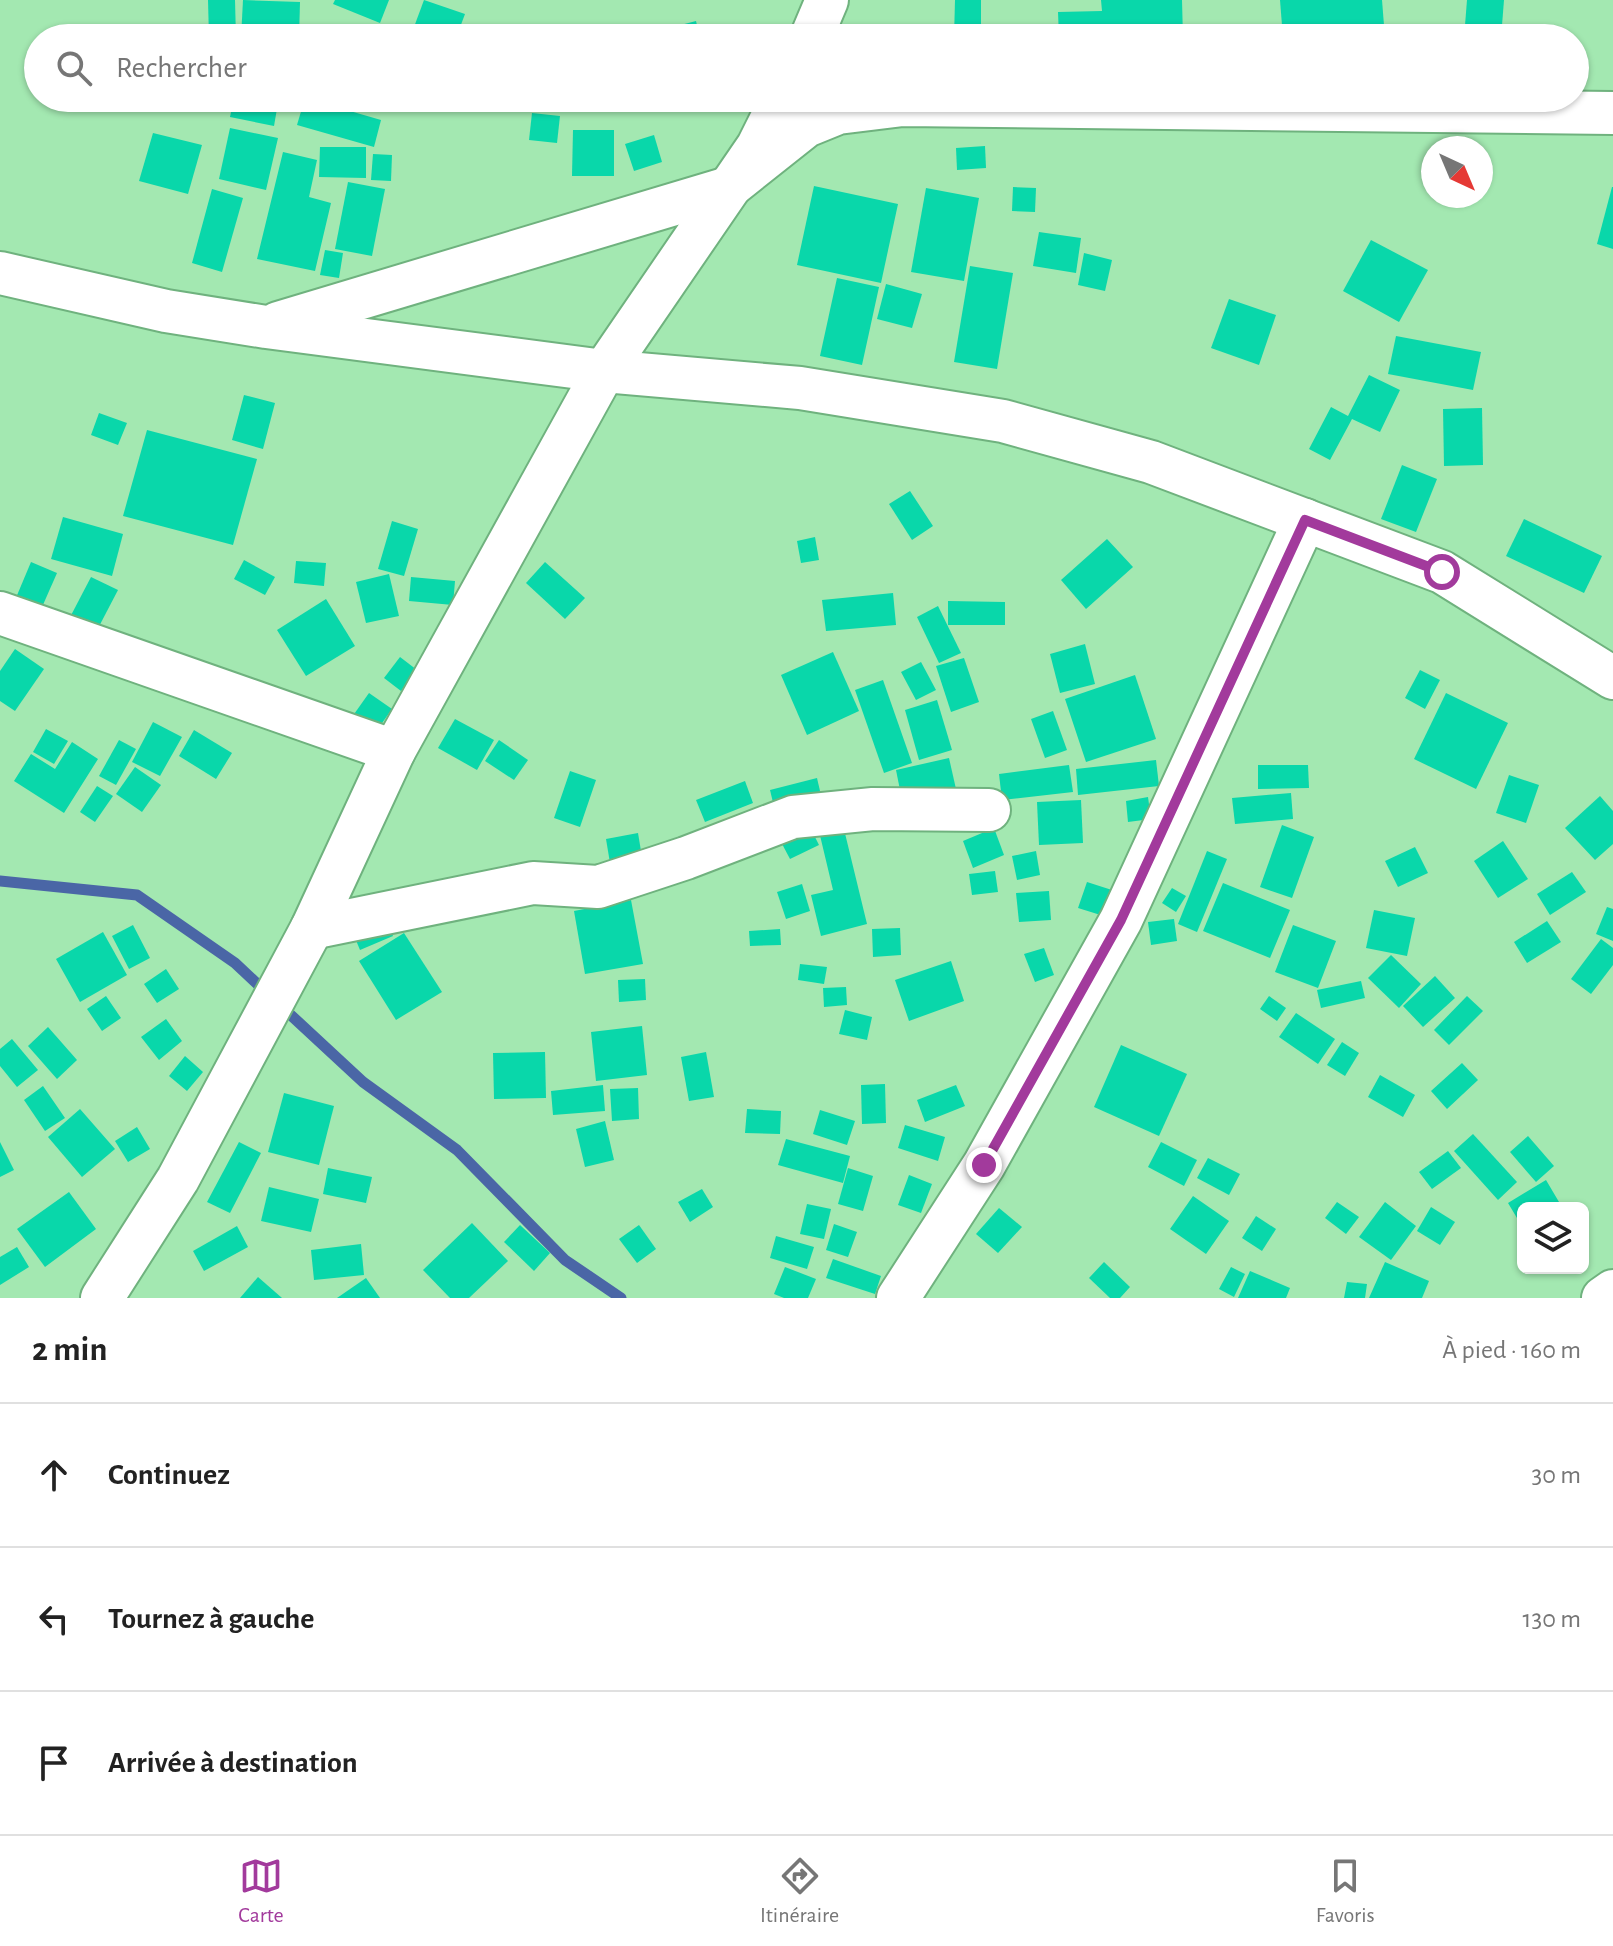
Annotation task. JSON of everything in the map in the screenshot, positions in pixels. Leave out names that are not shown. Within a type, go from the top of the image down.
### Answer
[{"type":"street","points":[[817,24],[827,0]]},
{"type":"street","points":[[102,1298],[178,1179],[312,928],[394,751],[604,371],[758,146],[775,112]]},
{"type":"street","points":[[266,327],[728,188],[806,126],[846,112]]},
{"type":"street","points":[[1524,112],[1613,113]]},
{"type":"street","points":[[0,273],[166,311],[266,327],[604,371],[800,388],[1003,421],[1151,462],[1442,572],[1613,678]]},
{"type":"street","points":[[898,1298],[984,1165],[1121,920],[1305,520]]},
{"type":"street","points":[[0,613],[394,751]]},
{"type":"street","points":[[312,928],[533,883],[598,887],[686,858],[793,817],[873,809],[989,810]]},
{"type":"street","points":[[1603,1298],[1613,1291]]},
{"type":"building","points":[[208,0],[235,0],[236,24],[209,24]]},
{"type":"building","points":[[243,0],[300,2],[299,24],[242,24]]},
{"type":"building","points":[[335,0],[389,0],[380,23],[333,4]]},
{"type":"building","points":[[424,0],[465,14],[461,24],[415,24]]},
{"type":"building","points":[[955,0],[981,0],[981,24],[954,24]]},
{"type":"building","points":[[1101,0],[1182,0],[1183,24],[1058,24],[1058,12],[1102,11]]},
{"type":"building","points":[[1280,0],[1382,0],[1384,24],[1282,24]]},
{"type":"building","points":[[1467,0],[1504,0],[1502,24],[1465,24]]},
{"type":"building","points":[[231,112],[276,112],[274,126],[230,117]]},
{"type":"building","points":[[301,112],[353,112],[381,120],[374,147],[297,125]]},
{"type":"building","points":[[532,113],[560,116],[557,143],[529,140]]},
{"type":"building","points":[[230,128],[278,138],[266,190],[219,179]]},
{"type":"building","points":[[573,130],[614,130],[614,176],[572,176]]},
{"type":"building","points":[[153,133],[202,145],[188,194],[139,181]]},
{"type":"building","points":[[654,135],[662,162],[634,171],[625,144]]},
{"type":"building","points":[[985,146],[986,168],[957,170],[956,148]]},
{"type":"building","points":[[320,147],[366,147],[366,178],[319,177]]},
{"type":"building","points":[[283,152],[317,160],[309,197],[331,203],[315,271],[257,259]]},
{"type":"building","points":[[373,154],[392,155],[391,181],[371,180]]},
{"type":"building","points":[[348,182],[385,189],[372,256],[335,249]]},
{"type":"building","points":[[814,186],[898,204],[881,283],[797,265]]},
{"type":"building","points":[[1013,187],[1036,188],[1035,212],[1012,211]]},
{"type":"building","points":[[1613,187],[1613,249],[1597,244]]},
{"type":"building","points":[[926,188],[979,198],[964,281],[911,272]]},
{"type":"building","points":[[212,189],[243,198],[222,272],[192,263]]},
{"type":"building","points":[[1039,232],[1081,238],[1076,273],[1033,266]]},
{"type":"building","points":[[1371,240],[1428,270],[1399,322],[1343,291]]},
{"type":"building","points":[[325,250],[343,253],[339,278],[320,275]]},
{"type":"building","points":[[1084,253],[1112,260],[1105,291],[1078,285]]},
{"type":"building","points":[[970,266],[1013,273],[997,369],[954,362]]},
{"type":"building","points":[[837,278],[879,287],[862,365],[820,356]]},
{"type":"building","points":[[886,284],[922,294],[912,328],[877,319]]},
{"type":"building","points":[[1229,299],[1276,315],[1259,365],[1211,348]]},
{"type":"building","points":[[1396,336],[1481,352],[1473,390],[1388,374]]},
{"type":"building","points":[[1369,375],[1400,390],[1380,432],[1352,419],[1330,460],[1309,449],[1331,407],[1348,416]]},
{"type":"building","points":[[244,395],[275,403],[263,449],[232,440]]},
{"type":"building","points":[[1482,408],[1483,465],[1444,466],[1443,409]]},
{"type":"building","points":[[99,413],[127,423],[118,445],[91,435]]},
{"type":"building","points":[[147,430],[257,459],[233,545],[123,516]]},
{"type":"building","points":[[1402,465],[1437,479],[1416,532],[1381,519]]},
{"type":"building","points":[[910,491],[933,526],[912,540],[889,504]]},
{"type":"building","points":[[63,517],[123,534],[112,576],[51,559]]},
{"type":"building","points":[[1524,519],[1602,556],[1584,593],[1506,556]]},
{"type":"building","points":[[392,521],[418,529],[404,576],[378,569]]},
{"type":"building","points":[[815,537],[819,560],[801,563],[797,541]]},
{"type":"building","points":[[1107,539],[1133,567],[1086,609],[1061,580]]},
{"type":"building","points":[[244,560],[275,577],[265,595],[234,579]]},
{"type":"building","points":[[296,561],[326,563],[324,586],[294,583]]},
{"type":"building","points":[[31,562],[57,573],[35,623],[10,612]]},
{"type":"building","points":[[545,562],[585,598],[565,619],[526,583]]},
{"type":"building","points":[[389,574],[399,616],[366,623],[356,582]]},
{"type":"building","points":[[91,577],[118,590],[94,636],[67,623]]},
{"type":"building","points":[[411,577],[455,581],[453,605],[409,601]]},
{"type":"building","points":[[893,593],[896,625],[826,631],[822,600]]},
{"type":"building","points":[[326,599],[355,646],[306,676],[277,630]]},
{"type":"building","points":[[948,601],[1005,602],[1005,625],[948,625]]},
{"type":"building","points":[[938,606],[961,653],[939,663],[917,617]]},
{"type":"building","points":[[1085,644],[1095,684],[1060,693],[1050,654]]},
{"type":"building","points":[[15,649],[44,669],[15,711],[0,701],[0,671]]},
{"type":"building","points":[[833,652],[859,711],[807,735],[781,675]]},
{"type":"building","points":[[400,657],[417,670],[401,691],[384,678]]},
{"type":"building","points":[[964,658],[979,702],[951,712],[936,666]]},
{"type":"building","points":[[921,662],[936,690],[916,700],[901,672]]},
{"type":"building","points":[[1420,670],[1440,680],[1425,709],[1405,698]]},
{"type":"building","points":[[1135,675],[1156,739],[1086,762],[1065,699]]},
{"type":"building","points":[[883,680],[912,763],[884,773],[855,690]]},
{"type":"building","points":[[369,693],[392,709],[375,733],[352,717]]},
{"type":"building","points":[[1446,693],[1508,723],[1476,789],[1414,759]]},
{"type":"building","points":[[937,700],[952,750],[919,760],[905,710]]},
{"type":"building","points":[[1053,711],[1067,750],[1045,758],[1031,719]]},
{"type":"building","points":[[455,719],[494,740],[477,770],[438,748]]},
{"type":"building","points":[[153,722],[182,737],[160,776],[132,762]]},
{"type":"building","points":[[46,729],[68,741],[54,764],[33,752]]},
{"type":"building","points":[[194,730],[232,753],[216,779],[179,756]]},
{"type":"building","points":[[119,740],[136,749],[116,785],[99,776]]},
{"type":"building","points":[[499,740],[528,760],[514,780],[485,761]]},
{"type":"building","points":[[72,742],[98,759],[64,813],[14,781],[31,754],[55,769]]},
{"type":"building","points":[[949,758],[956,789],[902,800],[896,770]]},
{"type":"building","points":[[1156,760],[1159,786],[1078,795],[1076,769]]},
{"type":"building","points":[[1069,765],[1073,792],[1002,800],[999,774]]},
{"type":"building","points":[[1258,765],[1308,765],[1309,788],[1258,789]]},
{"type":"building","points":[[135,767],[161,785],[142,812],[116,794]]},
{"type":"building","points":[[570,771],[596,780],[580,827],[554,818]]},
{"type":"building","points":[[1509,775],[1539,785],[1526,823],[1496,813]]},
{"type":"building","points":[[817,778],[823,804],[776,815],[770,790]]},
{"type":"building","points":[[745,781],[753,803],[705,822],[696,800]]},
{"type":"building","points":[[97,786],[113,796],[95,822],[80,812]]},
{"type":"building","points":[[1291,793],[1293,819],[1235,824],[1232,798]]},
{"type":"building","points":[[1600,796],[1613,811],[1613,844],[1595,860],[1565,828]]},
{"type":"building","points":[[1148,797],[1151,819],[1128,822],[1126,801]]},
{"type":"building","points":[[1081,800],[1083,843],[1039,845],[1037,802]]},
{"type":"building","points":[[842,821],[867,924],[821,936],[811,895],[833,890],[818,827]]},
{"type":"building","points":[[1282,825],[1314,837],[1292,898],[1260,887]]},
{"type":"building","points":[[810,827],[819,845],[790,859],[780,840]]},
{"type":"building","points":[[994,828],[1004,855],[973,868],[963,841]]},
{"type":"building","points":[[638,833],[642,857],[610,863],[606,839]]},
{"type":"building","points":[[1503,841],[1528,879],[1498,898],[1474,861]]},
{"type":"building","points":[[1415,847],[1428,873],[1398,887],[1385,861]]},
{"type":"building","points":[[1036,851],[1040,875],[1017,880],[1012,856]]},
{"type":"building","points":[[1207,851],[1227,859],[1197,932],[1178,924]]},
{"type":"building","points":[[995,871],[998,892],[972,895],[969,874]]},
{"type":"building","points":[[1572,872],[1586,892],[1550,915],[1537,894]]},
{"type":"building","points":[[1087,882],[1115,891],[1107,917],[1078,908]]},
{"type":"building","points":[[1223,883],[1290,910],[1270,958],[1203,931]]},
{"type":"building","points":[[802,884],[810,911],[786,919],[777,892]]},
{"type":"building","points":[[1172,888],[1186,896],[1176,912],[1162,903]]},
{"type":"building","points":[[1049,891],[1051,920],[1019,922],[1016,893]]},
{"type":"building","points":[[631,900],[643,964],[585,974],[574,911]]},
{"type":"building","points":[[1607,907],[1613,909],[1613,941],[1596,934]]},
{"type":"building","points":[[1374,910],[1415,918],[1407,956],[1366,948]]},
{"type":"building","points":[[386,919],[393,936],[360,950],[353,933]]},
{"type":"building","points":[[1174,919],[1177,941],[1151,945],[1148,922]]},
{"type":"building","points":[[1547,921],[1561,942],[1527,963],[1514,942]]},
{"type":"building","points":[[133,925],[150,958],[129,969],[112,936]]},
{"type":"building","points":[[1293,925],[1336,941],[1318,988],[1275,972]]},
{"type":"building","points":[[900,928],[901,955],[873,957],[872,929]]},
{"type":"building","points":[[780,929],[781,945],[750,946],[749,931]]},
{"type":"building","points":[[103,932],[127,975],[80,1002],[56,959]]},
{"type":"building","points":[[404,933],[442,992],[396,1020],[359,961]]},
{"type":"building","points":[[1601,939],[1613,948],[1613,965],[1591,994],[1571,979]]},
{"type":"building","points":[[1044,948],[1054,975],[1035,982],[1024,954]]},
{"type":"building","points":[[1391,955],[1421,984],[1399,1008],[1368,978]]},
{"type":"building","points":[[951,961],[964,1001],[909,1021],[895,980]]},
{"type":"building","points":[[800,964],[827,967],[824,984],[798,980]]},
{"type":"building","points":[[166,969],[179,989],[157,1003],[144,984]]},
{"type":"building","points":[[1435,976],[1455,998],[1423,1027],[1403,1006]]},
{"type":"building","points":[[645,979],[646,1000],[619,1002],[618,980]]},
{"type":"building","points":[[1361,981],[1365,998],[1321,1008],[1317,990]]},
{"type":"building","points":[[846,987],[847,1005],[824,1007],[823,988]]},
{"type":"building","points":[[106,996],[121,1018],[102,1031],[87,1009]]},
{"type":"building","points":[[1269,996],[1286,1008],[1277,1021],[1260,1009]]},
{"type":"building","points":[[1467,996],[1483,1011],[1449,1045],[1434,1030]]},
{"type":"building","points":[[845,1010],[872,1017],[867,1040],[839,1034]]},
{"type":"building","points":[[1296,1013],[1335,1039],[1318,1064],[1279,1037]]},
{"type":"building","points":[[166,1019],[182,1041],[159,1060],[141,1037]]},
{"type":"building","points":[[642,1026],[647,1075],[596,1081],[591,1032]]},
{"type":"building","points":[[48,1027],[77,1060],[57,1079],[28,1046]]},
{"type":"building","points":[[12,1039],[38,1070],[17,1087],[0,1066],[0,1049]]},
{"type":"building","points":[[1342,1042],[1359,1053],[1345,1076],[1327,1065]]},
{"type":"building","points":[[1121,1045],[1187,1074],[1159,1136],[1094,1107]]},
{"type":"building","points":[[545,1052],[546,1098],[494,1099],[493,1053]]},
{"type":"building","points":[[706,1052],[714,1097],[689,1101],[681,1057]]},
{"type":"building","points":[[185,1056],[203,1072],[187,1091],[169,1076]]},
{"type":"building","points":[[1462,1063],[1478,1080],[1447,1109],[1431,1091]]},
{"type":"building","points":[[1380,1075],[1415,1095],[1403,1117],[1368,1097]]},
{"type":"building","points":[[885,1084],[886,1123],[862,1124],[861,1085]]},
{"type":"building","points":[[603,1085],[605,1111],[553,1115],[551,1091]]},
{"type":"building","points":[[956,1085],[965,1106],[925,1122],[917,1100]]},
{"type":"building","points":[[43,1086],[65,1118],[45,1131],[24,1100]]},
{"type":"building","points":[[638,1088],[639,1119],[612,1121],[610,1089]]},
{"type":"building","points":[[284,1093],[334,1106],[319,1165],[268,1152]]},
{"type":"building","points":[[80,1109],[115,1149],[82,1177],[48,1137]]},
{"type":"building","points":[[747,1109],[781,1111],[780,1134],[745,1133]]},
{"type":"building","points":[[820,1110],[855,1121],[847,1145],[813,1134]]},
{"type":"building","points":[[605,1121],[614,1160],[585,1167],[576,1129]]},
{"type":"building","points":[[905,1125],[945,1137],[938,1161],[898,1148]]},
{"type":"building","points":[[137,1127],[150,1149],[128,1162],[115,1141]]},
{"type":"building","points":[[1473,1134],[1517,1182],[1498,1200],[1454,1151]]},
{"type":"building","points":[[1528,1136],[1554,1166],[1536,1182],[1510,1152]]},
{"type":"building","points":[[786,1139],[850,1156],[843,1183],[778,1165]]},
{"type":"building","points":[[0,1142],[14,1170],[0,1177]]},
{"type":"building","points":[[239,1142],[261,1153],[230,1213],[207,1202]]},
{"type":"building","points":[[1161,1142],[1197,1160],[1184,1186],[1148,1167]]},
{"type":"building","points":[[1448,1151],[1461,1168],[1432,1189],[1419,1172]]},
{"type":"building","points":[[1208,1158],[1240,1174],[1229,1195],[1197,1178]]},
{"type":"building","points":[[328,1168],[372,1177],[366,1203],[323,1194]]},
{"type":"building","points":[[848,1168],[873,1176],[863,1211],[838,1204]]},
{"type":"building","points":[[909,1175],[932,1184],[921,1213],[898,1205]]},
{"type":"building","points":[[1546,1180],[1559,1202],[1517,1202],[1517,1218],[1508,1203]]},
{"type":"building","points":[[269,1187],[319,1199],[311,1232],[261,1221]]},
{"type":"building","points":[[702,1189],[713,1207],[690,1222],[678,1202]]},
{"type":"building","points":[[69,1192],[96,1229],[45,1267],[17,1229]]},
{"type":"building","points":[[1193,1196],[1229,1221],[1206,1254],[1170,1229]]},
{"type":"building","points":[[1337,1202],[1359,1217],[1346,1234],[1325,1218]]},
{"type":"building","points":[[1385,1202],[1416,1226],[1391,1260],[1359,1237]]},
{"type":"building","points":[[807,1204],[831,1209],[824,1239],[800,1234]]},
{"type":"building","points":[[1431,1207],[1455,1222],[1440,1245],[1417,1231]]},
{"type":"building","points":[[999,1208],[1022,1227],[998,1253],[976,1234]]},
{"type":"building","points":[[1256,1216],[1276,1229],[1262,1251],[1242,1238]]},
{"type":"building","points":[[472,1223],[508,1261],[469,1298],[450,1298],[423,1270]]},
{"type":"building","points":[[834,1224],[857,1232],[848,1257],[826,1250]]},
{"type":"building","points":[[520,1225],[550,1253],[534,1271],[504,1242]]},
{"type":"building","points":[[639,1225],[656,1249],[637,1263],[619,1239]]},
{"type":"building","points":[[237,1226],[248,1247],[204,1271],[193,1251]]},
{"type":"building","points":[[776,1236],[814,1247],[807,1269],[770,1258]]},
{"type":"building","points":[[361,1244],[364,1275],[314,1280],[311,1250]]},
{"type":"building","points":[[17,1247],[29,1267],[0,1285],[0,1257]]},
{"type":"building","points":[[833,1259],[881,1276],[875,1294],[826,1278]]},
{"type":"building","points":[[1104,1262],[1130,1287],[1120,1298],[1110,1298],[1089,1278]]},
{"type":"building","points":[[1385,1262],[1429,1281],[1422,1298],[1369,1298]]},
{"type":"building","points":[[785,1267],[816,1279],[808,1298],[784,1298],[774,1294]]},
{"type":"building","points":[[1231,1267],[1245,1274],[1234,1297],[1219,1289]]},
{"type":"building","points":[[1250,1271],[1290,1288],[1286,1298],[1238,1298]]},
{"type":"building","points":[[258,1277],[282,1298],[240,1298]]},
{"type":"building","points":[[366,1278],[380,1298],[337,1298]]},
{"type":"building","points":[[1347,1282],[1367,1284],[1365,1298],[1344,1298]]},
{"type":"waterway","points":[[0,881],[137,895],[235,963],[269,995]]},
{"type":"waterway","points":[[281,1006],[363,1082],[457,1150],[565,1260],[621,1298]]},
{"type":"route","points":[[984,1165],[1121,920],[1305,520],[1442,572]]}]
